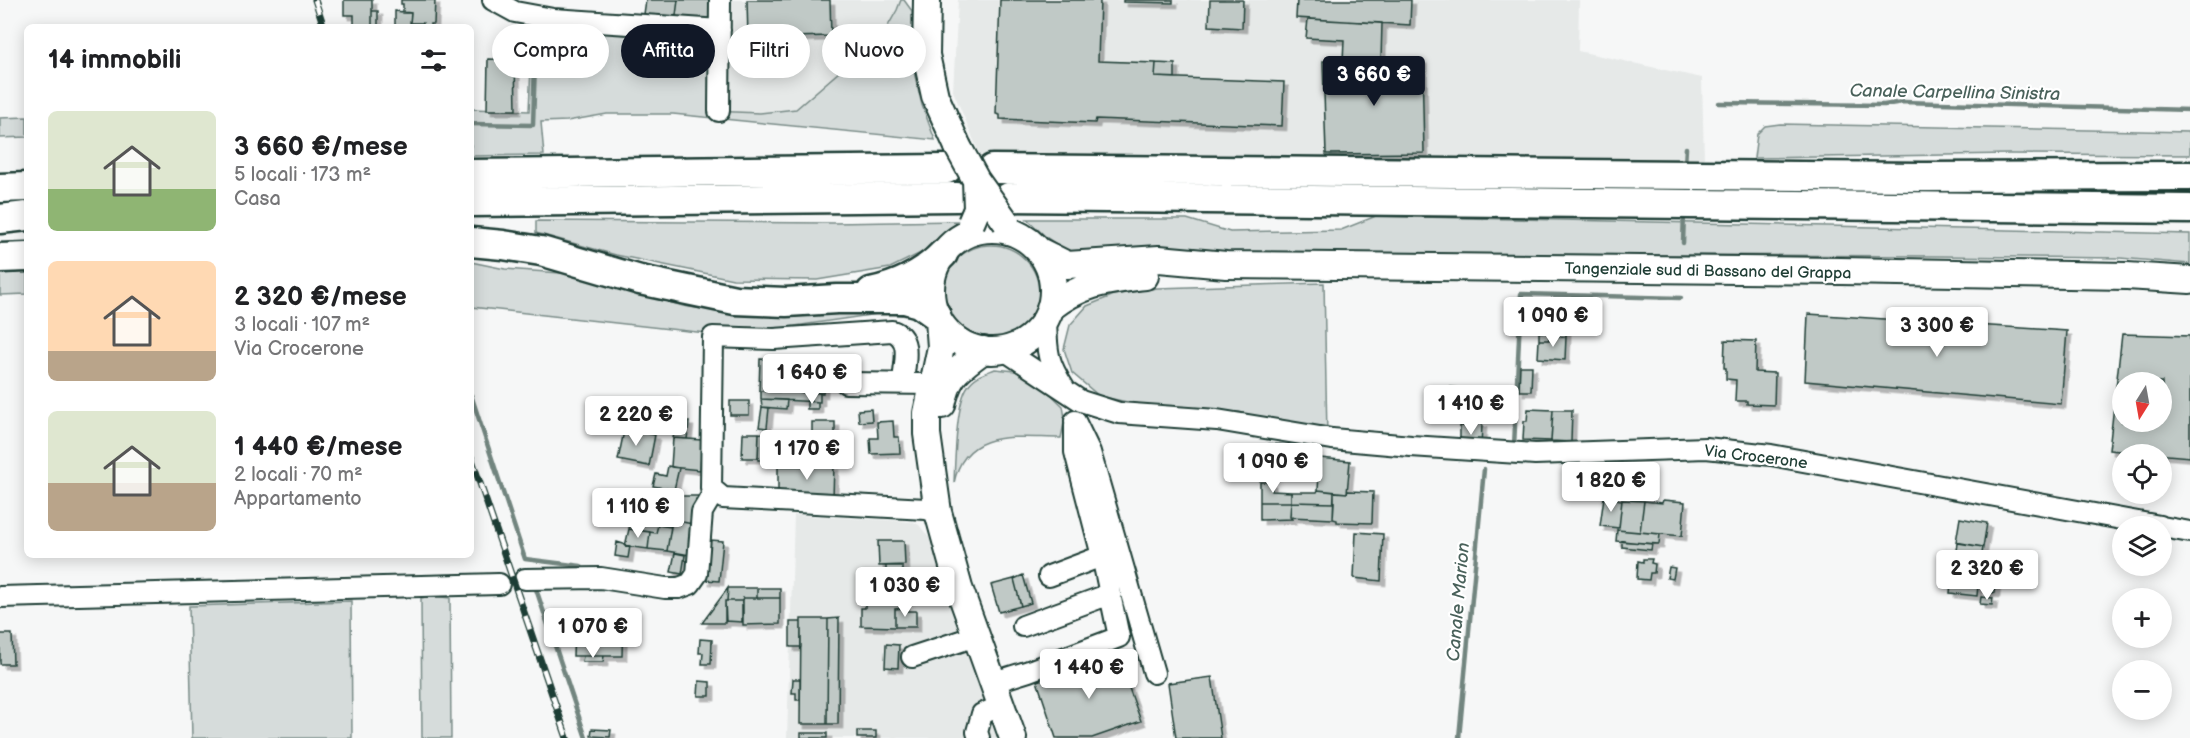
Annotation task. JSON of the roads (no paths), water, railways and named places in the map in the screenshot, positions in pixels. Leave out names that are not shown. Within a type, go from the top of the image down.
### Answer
[{"type":"highway","points":[[474,174],[952,158]]},
{"type":"highway","points":[[474,202],[975,182],[2190,176]]},
{"type":"highway","points":[[0,188],[24,187]]},
{"type":"highway","points":[[1010,218],[2190,208]]},
{"type":"highway","points":[[0,218],[24,215]]},
{"type":"highway","name":"Tangenziale sud di Bassano del Grappa","points":[[837,299],[904,282],[927,269],[958,238]]},
{"type":"highway","name":"Tangenziale sud di Bassano del Grappa","points":[[474,242],[503,244],[541,251],[640,280],[735,300],[786,302],[905,299],[919,303],[938,317]]},
{"type":"highway","points":[[0,258],[24,257]]},
{"type":"main road","points":[[927,0],[926,56],[952,158],[1010,218]]},
{"type":"main road","points":[[975,182],[977,208],[935,268],[931,283],[941,347],[927,413],[927,434],[938,512],[959,588],[1013,738]]},
{"type":"main road","name":"Tangenziale sud di Bassano del Grappa","points":[[958,238],[977,231],[996,230],[1010,218],[1039,251],[1067,265],[1159,259],[1226,265],[1865,272],[2190,279]]},
{"type":"main road","points":[[1039,251],[1049,269],[1053,288],[1048,313]]},
{"type":"main road","name":"Tangenziale sud di Bassano del Grappa","points":[[938,317],[947,331],[957,340],[969,347],[993,350],[1029,339],[1039,330],[1048,313],[1078,289],[1095,284],[1226,265]]},
{"type":"main road","points":[[933,470],[949,380],[955,371],[993,350]]},
{"type":"street","points":[[493,0],[515,12],[553,19],[720,30]]},
{"type":"street","points":[[719,111],[720,0]]},
{"type":"street","points":[[979,738],[977,732],[982,714],[998,694],[1029,671],[1119,637],[1076,452],[1073,396],[1052,368],[1047,349],[1048,313]]},
{"type":"street","points":[[903,382],[906,345],[903,337],[892,331],[774,339],[713,337],[710,484],[714,492],[723,498],[926,509],[938,512]]},
{"type":"street","name":"Via Crocerone","points":[[993,350],[1073,396],[1119,413],[1216,420],[1332,439],[1534,454],[1706,448],[1770,455],[2112,518]]},
{"type":"street","points":[[846,383],[933,384]]},
{"type":"street","points":[[1075,421],[1090,452],[1154,673]]},
{"type":"street","points":[[525,579],[601,578],[665,588],[679,588],[690,584],[698,568],[702,512],[714,492]]},
{"type":"street","name":"Via Crocerone","points":[[2172,529],[2190,532]]},
{"type":"street","points":[[1049,576],[1102,556]]},
{"type":"street","points":[[0,597],[499,584]]},
{"type":"street","points":[[1023,626],[1110,594]]},
{"type":"street","points":[[912,657],[976,636]]},
{"type":"waterway","points":[[474,124],[533,125],[534,78]]},
{"type":"waterway","name":"Canale Carpellina Sinistra","points":[[1719,103],[1884,105],[1902,102],[2190,110]]},
{"type":"waterway","name":"Canale Marion","points":[[1685,165],[1686,148]]},
{"type":"waterway","name":"Canale Marion","points":[[1683,243],[1684,213]]},
{"type":"waterway","name":"Canale Marion","points":[[1512,447],[1514,447],[1521,294],[1681,298]]},
{"type":"waterway","points":[[474,404],[525,559],[581,566]]},
{"type":"waterway","name":"Canale Marion","points":[[1459,738],[1484,469]]},
{"type":"waterway","points":[[537,586],[535,586],[586,738]]},
{"type":"railway","points":[[315,0],[323,24]]},
{"type":"railway","points":[[474,466],[567,738]]}]
